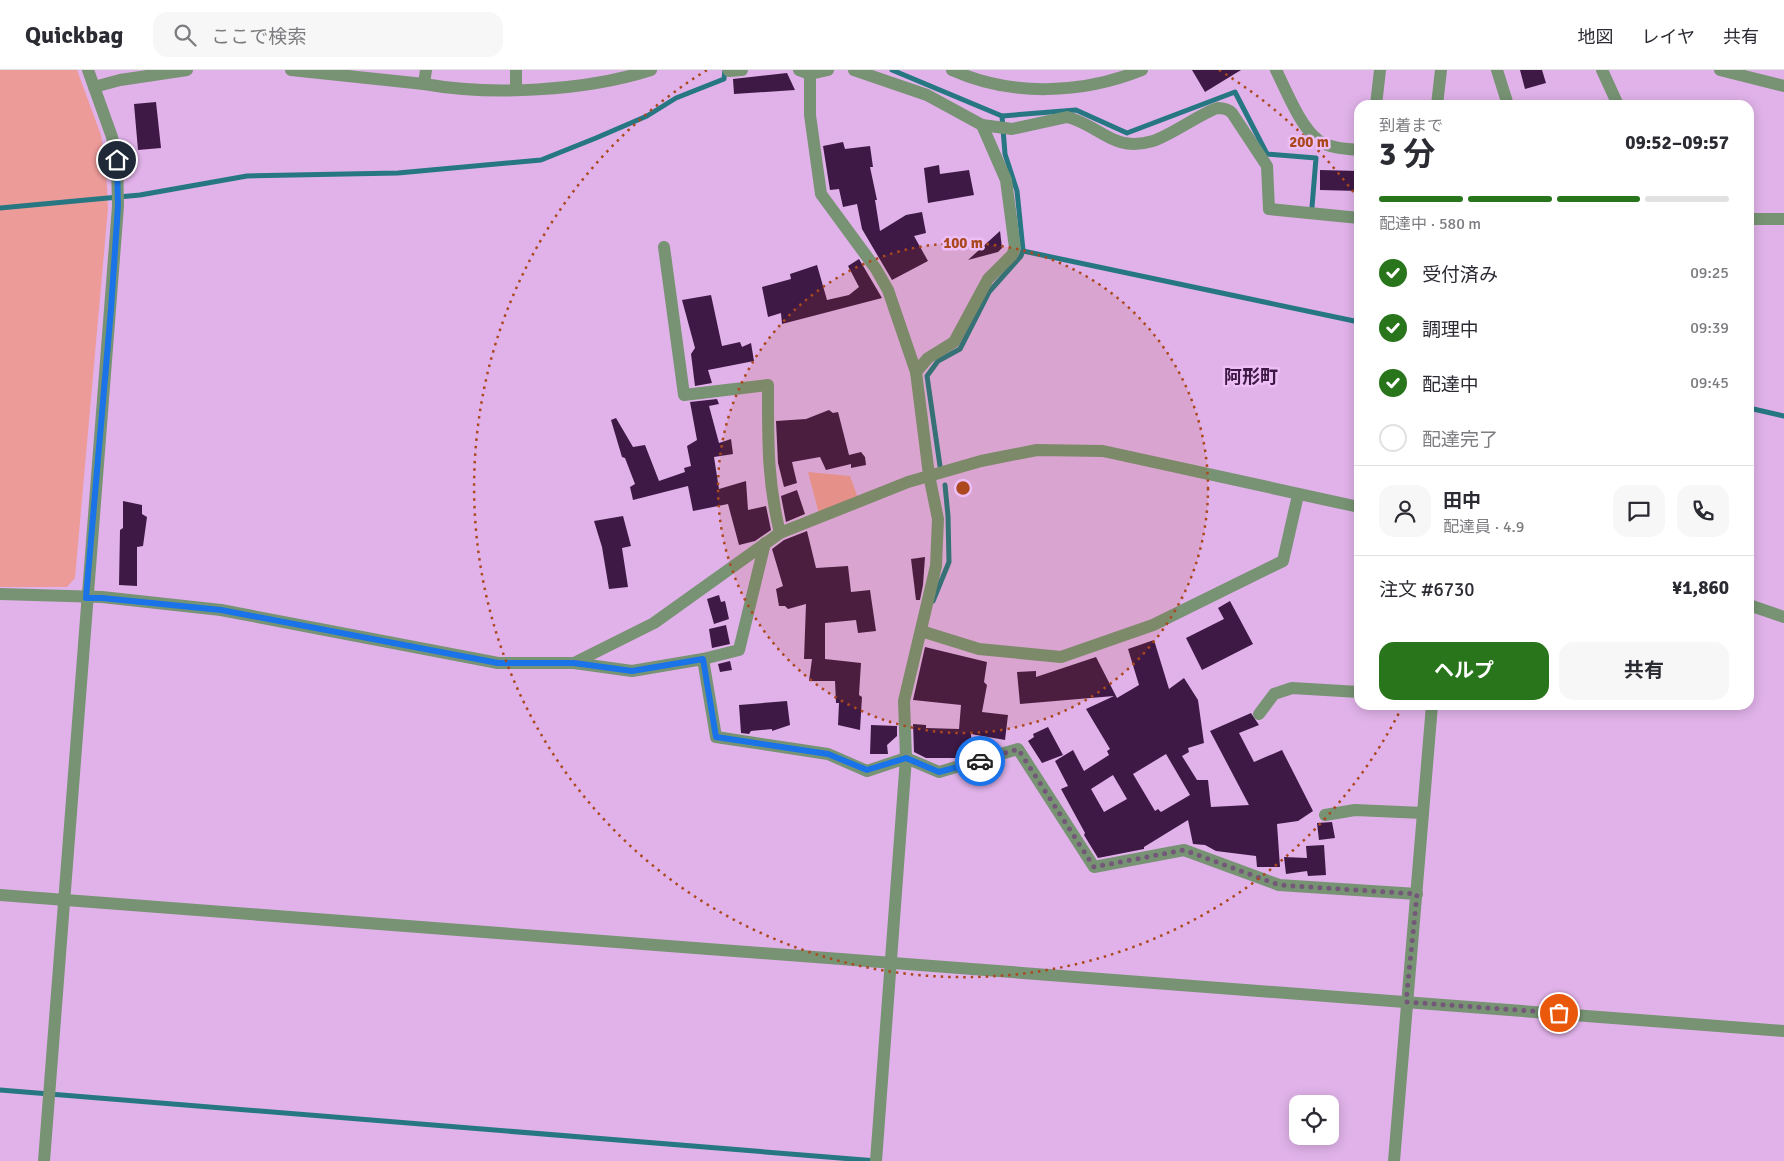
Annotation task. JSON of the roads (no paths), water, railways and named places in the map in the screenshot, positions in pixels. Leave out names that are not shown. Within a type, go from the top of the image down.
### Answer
[{"type":"street","points":[[44,1161],[86,598],[118,206],[117,160],[112,136],[88,70]]},
{"type":"street","points":[[94,87],[120,80],[187,70]]},
{"type":"street","points":[[291,70],[440,87],[516,90],[601,83],[625,73],[651,70]]},
{"type":"street","points":[[424,84],[426,70]]},
{"type":"street","points":[[516,70],[516,90]]},
{"type":"street","points":[[828,70],[805,72],[821,194],[876,269],[888,290],[916,372],[929,475],[938,518],[936,566],[921,632],[909,672],[904,701],[906,758],[876,1158]]},
{"type":"street","points":[[854,70],[927,95],[988,126],[1012,129],[1067,117],[1076,119],[1109,139],[1138,143],[1165,136],[1216,108],[1227,109],[1232,113],[1268,166],[1269,209],[1354,218]]},
{"type":"street","points":[[952,70],[979,75],[1029,89],[1063,88],[1108,76],[1142,70]]},
{"type":"street","points":[[1276,70],[1304,122],[1318,140],[1337,148],[1354,150]]},
{"type":"street","points":[[1377,100],[1380,70]]},
{"type":"street","points":[[1438,100],[1441,70]]},
{"type":"street","points":[[1497,70],[1506,100]]},
{"type":"street","points":[[1602,70],[1616,100]]},
{"type":"street","points":[[1720,70],[1784,86]]},
{"type":"street","points":[[916,372],[928,358],[954,342],[988,279],[1012,255],[1015,248],[1006,180],[988,126]]},
{"type":"street","points":[[1754,218],[1784,219]]},
{"type":"street","points":[[664,247],[684,395],[768,385],[769,474],[772,499],[780,532]]},
{"type":"street","points":[[574,663],[654,623],[780,532],[929,475],[981,461],[1037,450],[1103,451],[1354,506]]},
{"type":"street","points":[[921,632],[979,648],[1061,657],[1153,625],[1284,561],[1298,495]]},
{"type":"street","points":[[0,594],[102,598],[221,610],[498,663],[574,663],[632,671],[703,659],[739,650],[765,543]]},
{"type":"street","points":[[1754,607],[1784,617]]},
{"type":"street","points":[[703,659],[716,737],[828,754],[867,770],[906,758],[939,772],[1018,749],[1094,867],[1184,850],[1279,885],[1417,894]]},
{"type":"street","points":[[1259,714],[1274,694],[1292,688],[1354,692]]},
{"type":"street","points":[[1394,1161],[1432,710]]},
{"type":"street","points":[[1324,815],[1355,810],[1423,813]]},
{"type":"street","points":[[0,895],[1784,1031]]},
{"type":"waterway","points":[[0,208],[140,195],[247,176],[398,173],[541,160],[647,116],[676,98],[724,79],[725,70]]},
{"type":"waterway","points":[[892,70],[1002,116],[1076,110],[1127,133],[1235,92],[1267,154],[1316,158],[1312,207]]},
{"type":"waterway","points":[[940,466],[927,376],[938,361],[960,349],[989,292],[1021,256],[1023,250],[1017,191],[1005,154],[1002,116]]},
{"type":"waterway","points":[[1023,251],[1354,321]]},
{"type":"waterway","points":[[1754,409],[1784,416]]},
{"type":"waterway","points":[[933,601],[949,562],[945,485]]},
{"type":"waterway","points":[[0,1090],[877,1161]]},
{"type":"district","name":"阿形町","points":[[1251,377]]}]
